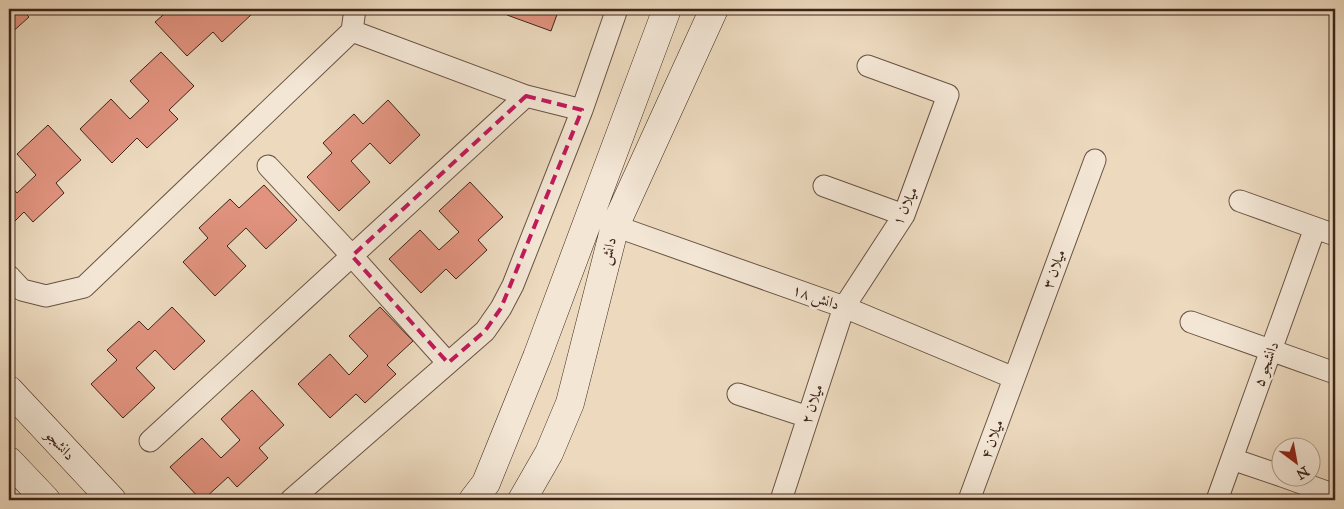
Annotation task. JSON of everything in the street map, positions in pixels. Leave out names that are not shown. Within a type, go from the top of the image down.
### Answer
[{"type":"main road","points":[[666,11],[709,20]]},
{"type":"main road","name":"دانش","points":[[473,500],[486,484],[537,357],[666,11]]},
{"type":"main road","name":"دانش","points":[[522,500],[549,453],[570,403],[615,226],[709,20]]},
{"type":"main road","name":"دانشجو","points":[[9,390],[112,500]]},
{"type":"main road","points":[[9,461],[46,500]]},
{"type":"street","points":[[349,9],[352,31]]},
{"type":"street","points":[[9,276],[22,290],[46,296],[84,287],[352,31],[355,9]]},
{"type":"street","points":[[291,500],[485,331],[501,308],[514,285],[582,110],[617,9]]},
{"type":"street","points":[[352,31],[526,96],[582,110]]},
{"type":"street","name":"میلان ۱","points":[[844,307],[904,215],[948,95],[868,66]]},
{"type":"street","points":[[150,441],[526,96]]},
{"type":"street","name":"میلان ۳","points":[[1014,378],[1095,160]]},
{"type":"street","points":[[268,166],[448,363]]},
{"type":"street","points":[[824,186],[904,215]]},
{"type":"street","points":[[1240,201],[1335,235]]},
{"type":"street","name":"دانش ۱۸","points":[[615,226],[844,307],[1014,378]]},
{"type":"street","name":"دانشجو ۵","points":[[1217,500],[1315,228]]},
{"type":"street","name":"میلان ۲","points":[[781,500],[844,307]]},
{"type":"street","points":[[1191,322],[1335,373]]},
{"type":"street","name":"میلان ۴","points":[[969,500],[1014,378]]},
{"type":"street","points":[[738,394],[808,417]]},
{"type":"street","points":[[1232,459],[1272,473]]},
{"type":"street","points":[[1310,486],[1335,495]]},
{"type":"highlighted area","points":[[526,96],[582,110],[501,308],[485,331],[448,363],[352,256]]},
{"type":"building","points":[[9,9],[21,9],[29,17],[9,35]]},
{"type":"building","points":[[170,9],[202,9],[206,13],[210,9],[249,9],[253,13],[222,42],[213,32],[187,56],[155,22]]},
{"type":"building","points":[[509,9],[559,9],[551,31],[507,15]]},
{"type":"building","points":[[161,52],[194,86],[169,110],[178,119],[147,148],[137,138],[112,163],[80,129],[111,99],[130,119],[149,101],[130,81]]},
{"type":"building","points":[[388,100],[420,135],[390,164],[370,143],[351,161],[370,182],[339,211],[307,177],[332,153],[323,143],[354,114],[363,124]]},
{"type":"building","points":[[48,125],[81,160],[56,183],[64,193],[33,222],[24,212],[9,227],[9,184],[17,193],[36,175],[17,154]]},
{"type":"building","points":[[470,182],[503,217],[478,240],[487,250],[456,279],[446,269],[421,293],[389,259],[420,230],[439,250],[459,232],[439,211]]},
{"type":"building","points":[[264,185],[297,220],[266,249],[246,228],[227,246],[246,266],[215,296],[183,262],[208,238],[199,228],[230,199],[239,208]]},
{"type":"building","points":[[172,307],[205,341],[174,370],[155,350],[136,368],[155,388],[123,418],[91,384],[117,360],[107,350],[139,321],[148,330]]},
{"type":"building","points":[[380,307],[413,341],[387,365],[396,374],[365,403],[356,394],[330,418],[298,384],[330,354],[349,375],[368,356],[349,336]]},
{"type":"building","points":[[252,390],[284,425],[259,448],[268,458],[237,487],[228,477],[201,500],[170,467],[202,438],[221,458],[240,440],[221,419]]}]
